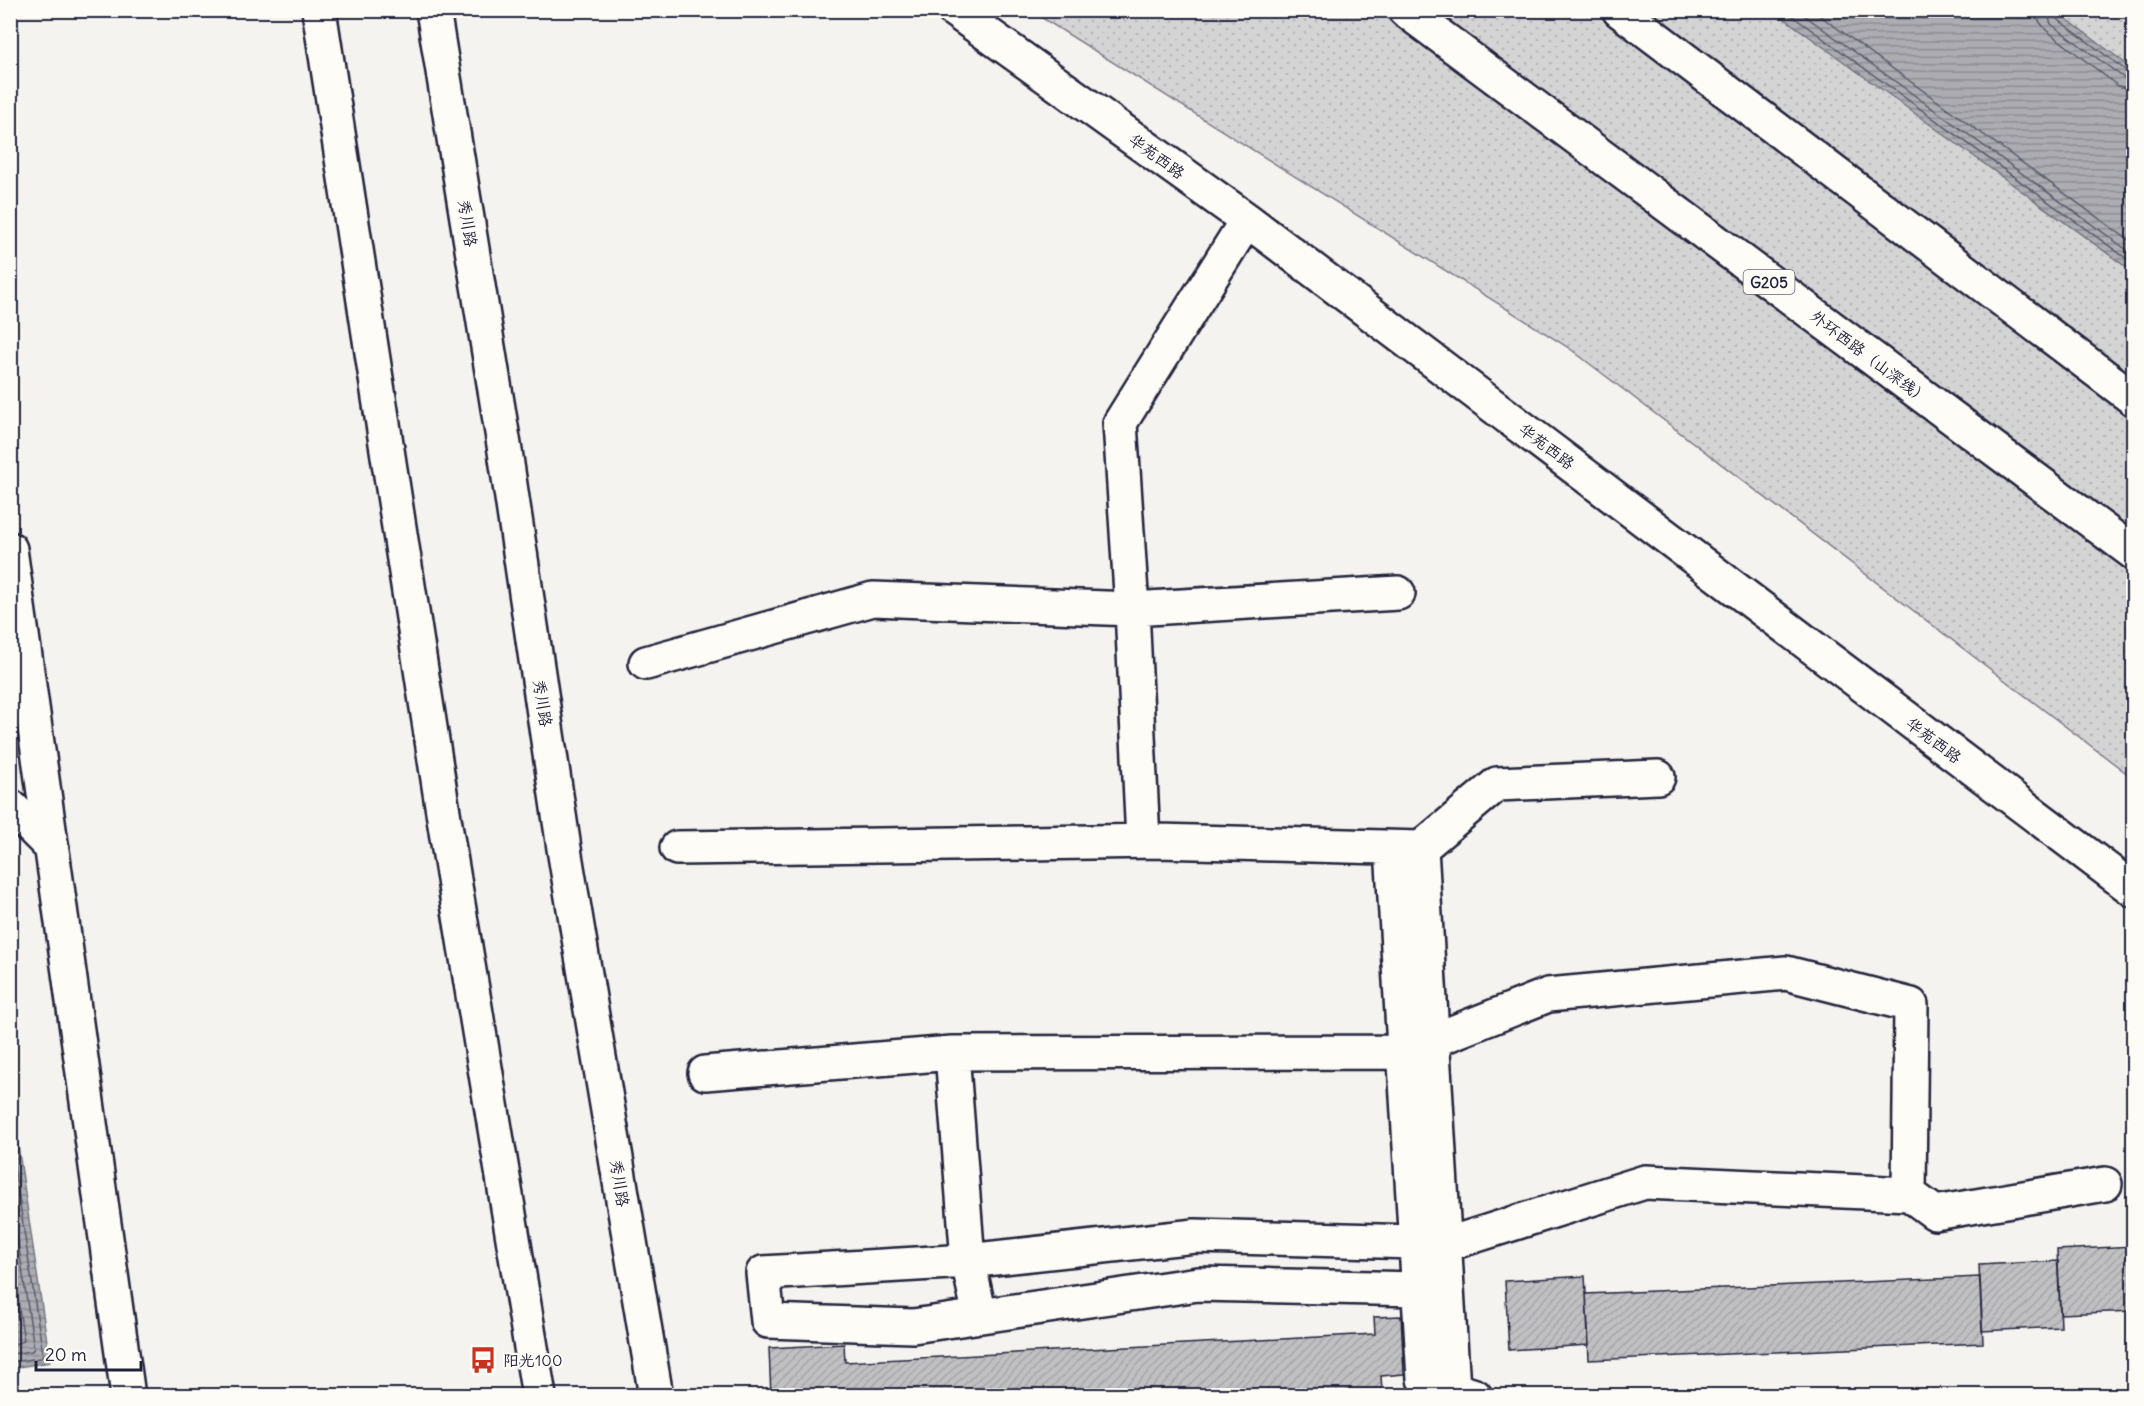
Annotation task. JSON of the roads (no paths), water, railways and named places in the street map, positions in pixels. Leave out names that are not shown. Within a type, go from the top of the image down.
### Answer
[{"type":"main road","points":[[319,10],[446,831],[539,1395]]},
{"type":"main road","name":"秀川路","points":[[433,10],[503,440],[565,855],[656,1395]]},
{"type":"main road","name":"华苑西路","points":[[954,10],[1247,220],[2133,890]]},
{"type":"main road","name":"外环西路（山深线）","points":[[1405,10],[2133,553]]},
{"type":"main road","points":[[1619,10],[2133,399]]},
{"type":"main road","points":[[1143,841],[1120,423],[1247,220]]},
{"type":"main road","points":[[10,549],[128,1395]]},
{"type":"main road","points":[[646,663],[873,599],[1132,609],[1398,593]]},
{"type":"main road","points":[[677,848],[1143,841],[1406,848],[1497,784],[1658,777]]},
{"type":"main road","points":[[10,806],[52,849]]},
{"type":"main road","points":[[1406,848],[1430,1243],[1464,1392]]},
{"type":"main road","points":[[705,1072],[952,1053],[1418,1045],[1548,995],[1786,973],[1911,1005],[1909,1194]]},
{"type":"main road","points":[[952,1053],[968,1261],[980,1316]]},
{"type":"main road","points":[[1418,1289],[1198,1284],[913,1326],[768,1321],[763,1273],[968,1261],[1195,1236],[1430,1243],[1645,1182],[1909,1194],[1935,1213],[2105,1184]]},
{"type":"main road","points":[[1430,1243],[1418,1289],[1424,1379],[1464,1392]]},
{"type":"water","points":[[1774,11],[2056,11],[2133,69],[2133,272]]},
{"type":"water","points":[[11,1098],[50,1362],[10,1368]]},
{"type":"place","name":"阳光100","points":[[483,1360]]}]
